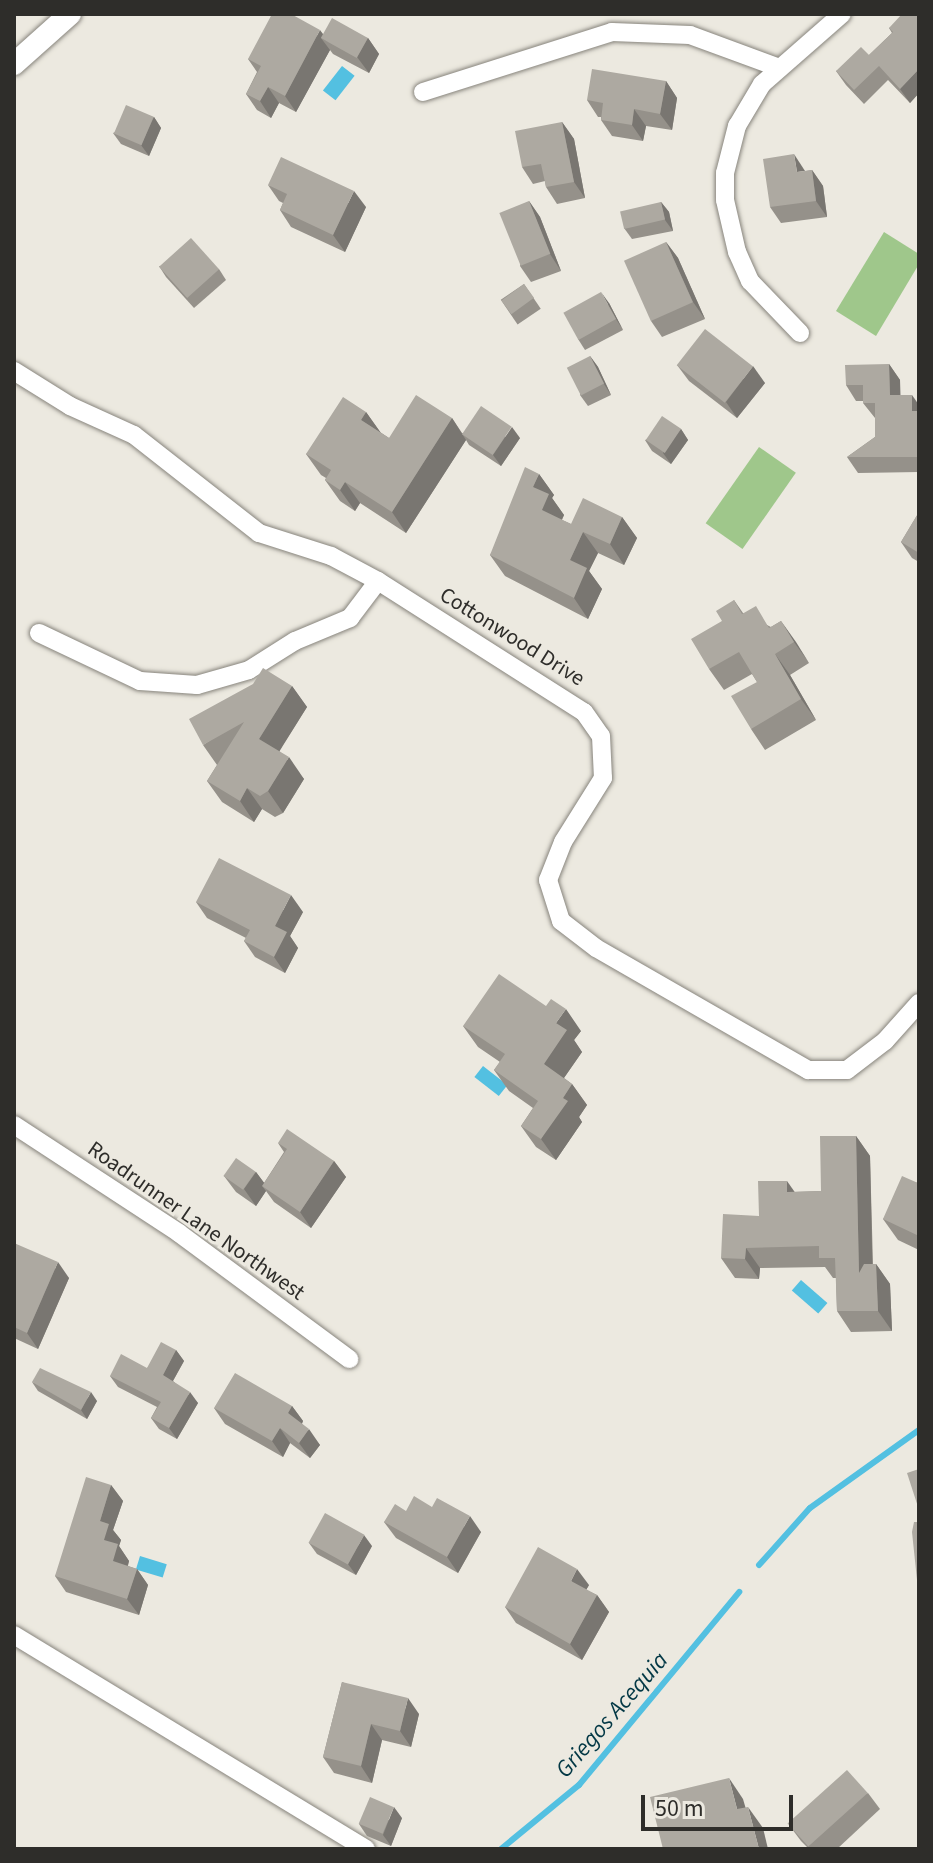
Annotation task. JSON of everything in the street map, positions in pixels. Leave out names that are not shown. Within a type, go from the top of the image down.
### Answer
[{"type":"street","points":[[14,64],[70,14]]},
{"type":"street","points":[[800,333],[750,281],[729,229],[725,173],[737,126],[777,67],[842,14]]},
{"type":"street","points":[[423,92],[612,32],[690,35],[777,67]]},
{"type":"street","name":"Cottonwood Drive","points":[[14,371],[70,406],[134,435],[259,533],[331,556],[378,581],[573,703],[597,728],[605,748],[603,778],[563,842],[548,880],[561,921],[572,930],[808,1070],[847,1070],[885,1041],[919,1003]]},
{"type":"street","points":[[39,633],[129,677],[161,686],[197,685],[249,670],[295,641],[350,618],[378,581]]},
{"type":"street","name":"Roadrunner Lane Northwest","points":[[14,1125],[179,1233],[349,1359]]},
{"type":"street","points":[[14,1635],[366,1849]]},
{"type":"green space","points":[[884,232],[919,254],[919,264],[876,336],[836,311]]},
{"type":"green space","points":[[759,447],[796,473],[743,549],[706,523]]},
{"type":"water","points":[[342,66],[355,76],[336,100],[323,90]]},
{"type":"water","points":[[483,1066],[507,1085],[499,1096],[474,1077]]},
{"type":"water","points":[[801,1280],[827,1303],[818,1314],[792,1291]]},
{"type":"water","points":[[140,1556],[167,1564],[163,1578],[136,1569]]},
{"type":"building","points":[[272,14],[291,14],[320,30],[285,96],[268,87],[260,101],[246,94],[261,66],[248,59]]},
{"type":"building","points":[[902,14],[919,14],[919,69],[900,89],[879,66],[854,90],[836,71],[861,47],[869,55],[893,32],[889,28]]},
{"type":"building","points":[[332,18],[368,38],[357,58],[321,38]]},
{"type":"building","points":[[592,69],[666,81],[660,114],[634,109],[632,125],[601,120],[603,103],[587,100]]},
{"type":"building","points":[[126,105],[154,117],[142,145],[114,134]]},
{"type":"building","points":[[562,122],[574,182],[546,187],[541,164],[522,167],[515,131]]},
{"type":"building","points":[[794,154],[797,172],[812,170],[816,201],[770,207],[763,159]]},
{"type":"building","points":[[281,157],[354,191],[333,235],[280,210],[287,194],[268,185]]},
{"type":"building","points":[[529,201],[550,254],[521,266],[499,213]]},
{"type":"building","points":[[661,202],[665,220],[624,229],[620,211]]},
{"type":"building","points":[[191,238],[219,269],[187,298],[159,267]]},
{"type":"building","points":[[666,242],[693,302],[651,321],[624,261]]},
{"type":"building","points":[[524,284],[534,298],[511,314],[501,300]]},
{"type":"building","points":[[601,292],[616,319],[578,340],[563,313]]},
{"type":"building","points":[[705,329],[753,367],[725,403],[677,365]]},
{"type":"building","points":[[590,356],[604,384],[581,395],[567,368]]},
{"type":"building","points":[[889,364],[890,395],[912,395],[912,411],[919,411],[919,457],[847,457],[875,437],[875,403],[863,403],[863,385],[846,385],[845,365]]},
{"type":"building","points":[[416,395],[452,418],[392,512],[345,482],[340,490],[325,480],[331,470],[306,454],[343,397],[366,412],[361,420],[389,438]]},
{"type":"building","points":[[481,406],[512,427],[493,455],[462,434]]},
{"type":"building","points":[[662,416],[681,429],[665,453],[646,440]]},
{"type":"building","points":[[525,467],[539,474],[533,487],[549,494],[542,510],[571,524],[583,498],[622,517],[610,544],[583,532],[570,560],[587,568],[574,598],[490,555]]},
{"type":"building","points":[[919,512],[919,553],[901,542]]},
{"type":"building","points":[[734,600],[742,614],[756,606],[769,628],[781,621],[794,642],[775,654],[801,699],[751,729],[731,696],[757,682],[739,652],[709,669],[691,639],[722,621],[716,611]]},
{"type":"building","points":[[263,668],[292,686],[259,739],[289,757],[268,791],[260,796],[247,788],[240,801],[207,781],[244,722],[203,745],[189,719],[253,684]]},
{"type":"building","points":[[219,858],[291,895],[275,926],[287,932],[274,957],[244,941],[250,930],[196,902]]},
{"type":"building","points":[[499,974],[546,1006],[551,999],[566,1009],[556,1023],[567,1030],[544,1064],[572,1084],[563,1098],[568,1101],[541,1139],[521,1126],[538,1101],[494,1070],[505,1054],[463,1026]]},
{"type":"building","points":[[287,1129],[334,1161],[300,1212],[262,1186],[287,1149],[278,1143]]},
{"type":"building","points":[[820,1136],[856,1136],[859,1273],[864,1264],[876,1264],[878,1311],[837,1311],[835,1258],[819,1258],[819,1246],[746,1248],[745,1259],[721,1258],[723,1214],[759,1216],[758,1181],[787,1181],[787,1192],[821,1191]]},
{"type":"building","points":[[236,1158],[256,1172],[243,1190],[223,1176]]},
{"type":"building","points":[[902,1176],[918,1183],[919,1180],[919,1236],[883,1219]]},
{"type":"building","points":[[14,1243],[58,1262],[27,1333],[14,1327]]},
{"type":"building","points":[[161,1342],[176,1350],[163,1375],[190,1392],[169,1428],[151,1418],[161,1402],[110,1376],[121,1354],[147,1368]]},
{"type":"building","points":[[40,1368],[91,1392],[81,1410],[32,1382]]},
{"type":"building","points":[[235,1373],[292,1406],[288,1413],[309,1429],[299,1443],[280,1428],[272,1441],[214,1408]]},
{"type":"building","points":[[919,1469],[919,1510],[907,1473]]},
{"type":"building","points":[[86,1477],[111,1485],[100,1521],[109,1524],[104,1540],[118,1544],[113,1561],[137,1569],[127,1599],[55,1576]]},
{"type":"building","points":[[414,1496],[432,1507],[437,1498],[470,1516],[447,1557],[384,1522],[395,1504],[406,1511]]},
{"type":"building","points":[[325,1513],[364,1535],[348,1565],[309,1543]]},
{"type":"building","points":[[914,1522],[919,1522],[919,1581],[912,1532]]},
{"type":"building","points":[[538,1547],[577,1569],[571,1581],[597,1595],[570,1644],[505,1607]]},
{"type":"building","points":[[342,1682],[408,1698],[400,1731],[371,1724],[361,1766],[323,1757]]},
{"type":"building","points":[[847,1770],[868,1793],[808,1847],[788,1824]]},
{"type":"building","points":[[729,1778],[737,1809],[748,1807],[759,1849],[663,1849],[650,1797]]},
{"type":"building","points":[[370,1797],[394,1807],[383,1834],[359,1824]]},
{"type":"waterway","name":"Griegos Acequia","points":[[759,1565],[810,1508],[919,1430]]},
{"type":"waterway","name":"Griegos Acequia","points":[[501,1849],[579,1785],[739,1592]]}]
